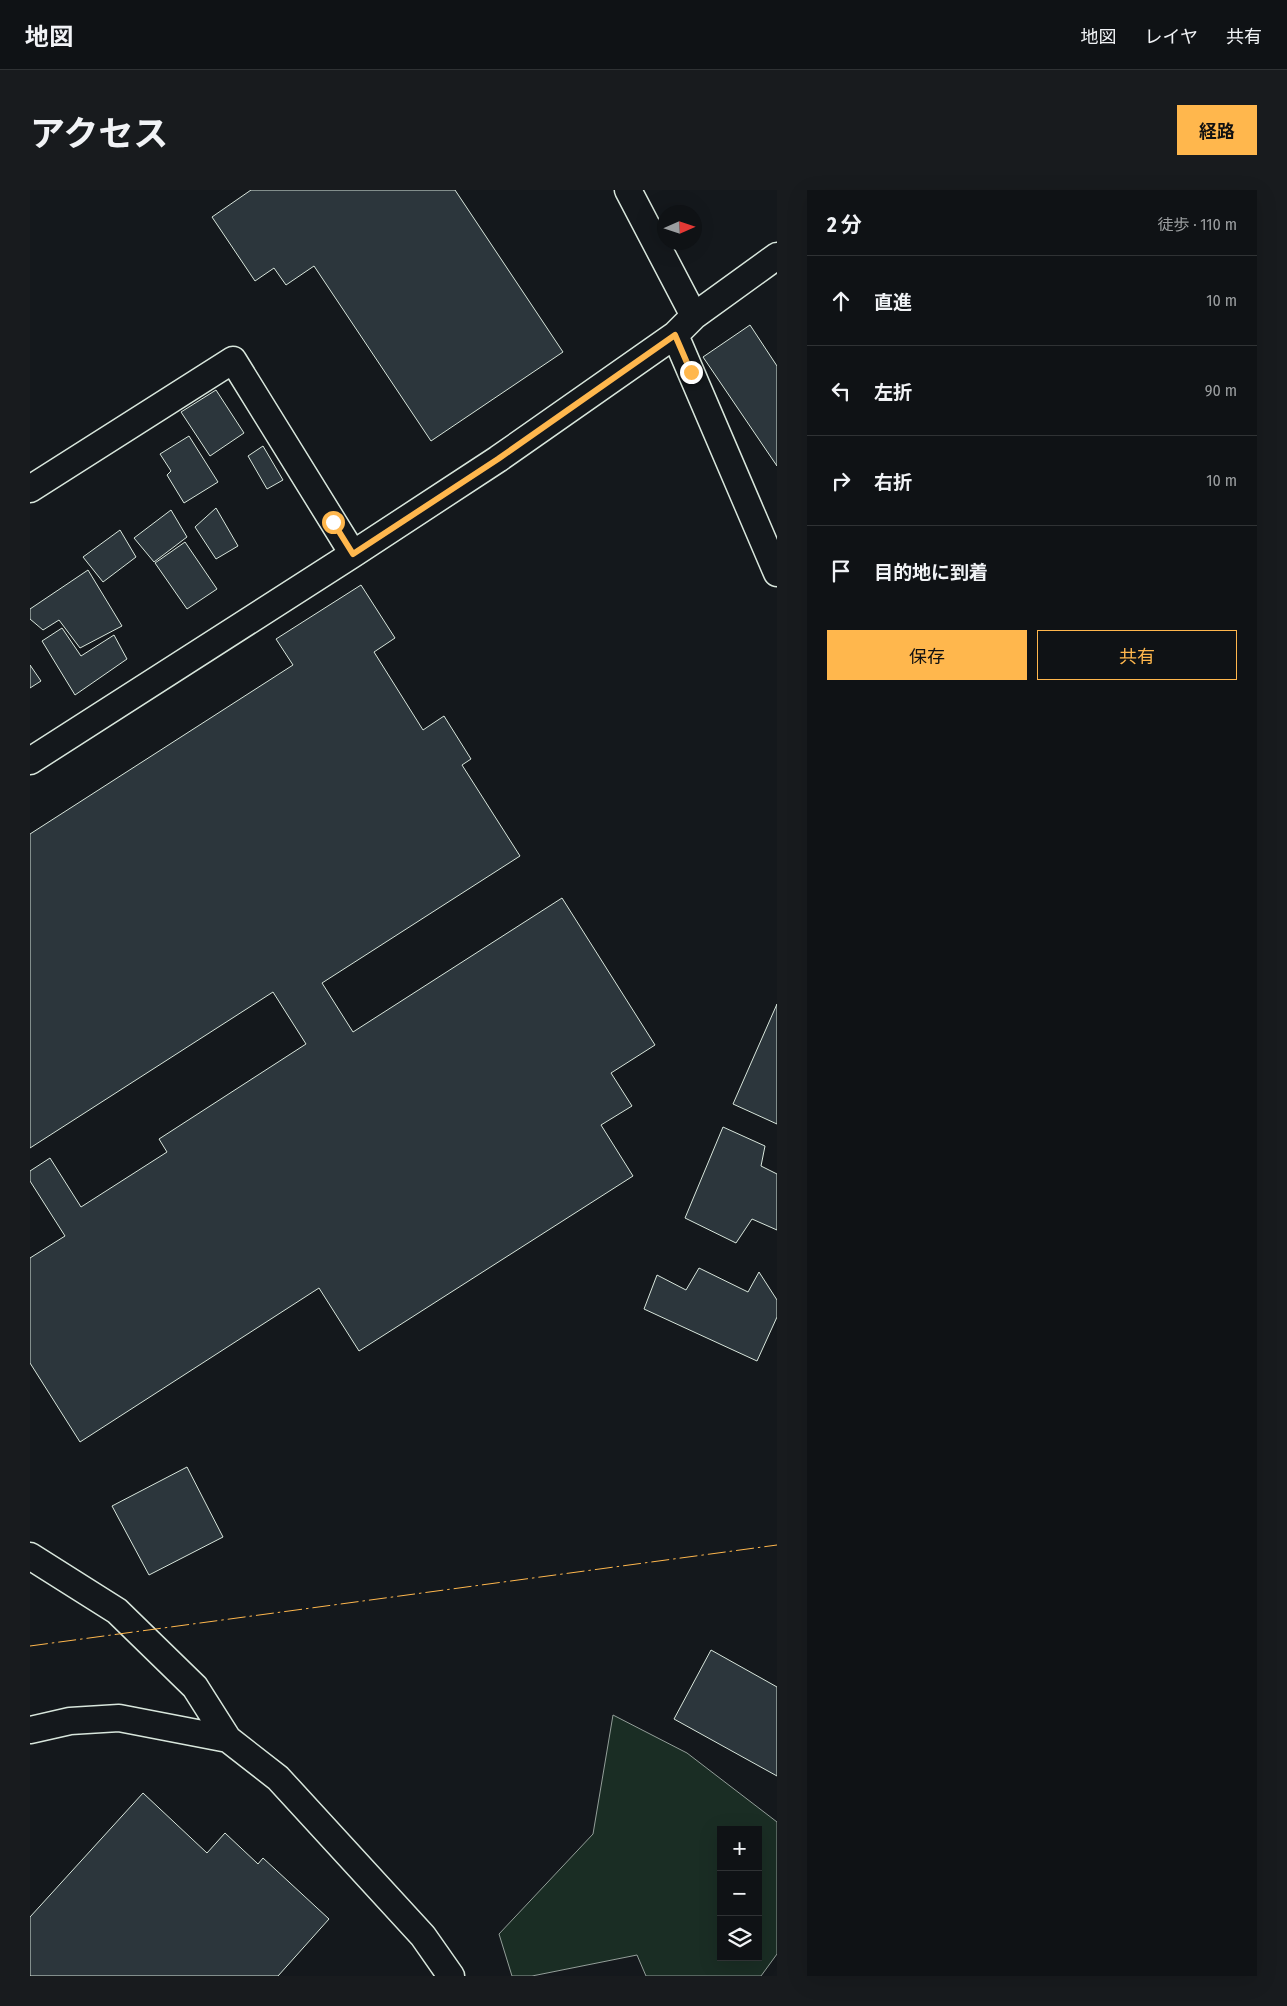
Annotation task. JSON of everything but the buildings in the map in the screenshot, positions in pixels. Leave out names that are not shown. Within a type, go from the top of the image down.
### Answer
[{"type":"street","points":[[628,190],[694,316]]},
{"type":"street","points":[[30,760],[498,459],[675,335],[694,316],[777,256]]},
{"type":"street","points":[[675,335],[777,573]]},
{"type":"street","points":[[30,489],[233,360],[353,554]]},
{"type":"street","points":[[30,1556],[117,1611],[195,1687],[228,1740],[278,1778],[423,1936],[451,1976]]},
{"type":"street","points":[[30,1730],[70,1721],[119,1718],[228,1740]]},
{"type":"green space","points":[[613,1715],[687,1753],[777,1822],[777,1954],[761,1976],[646,1976],[637,1955],[532,1976],[512,1976],[499,1934],[593,1834]]},
{"type":"power","points":[[30,1646],[777,1545]]},
{"type":"route","points":[[333,522],[353,554],[498,459],[675,335],[691,372]]}]
